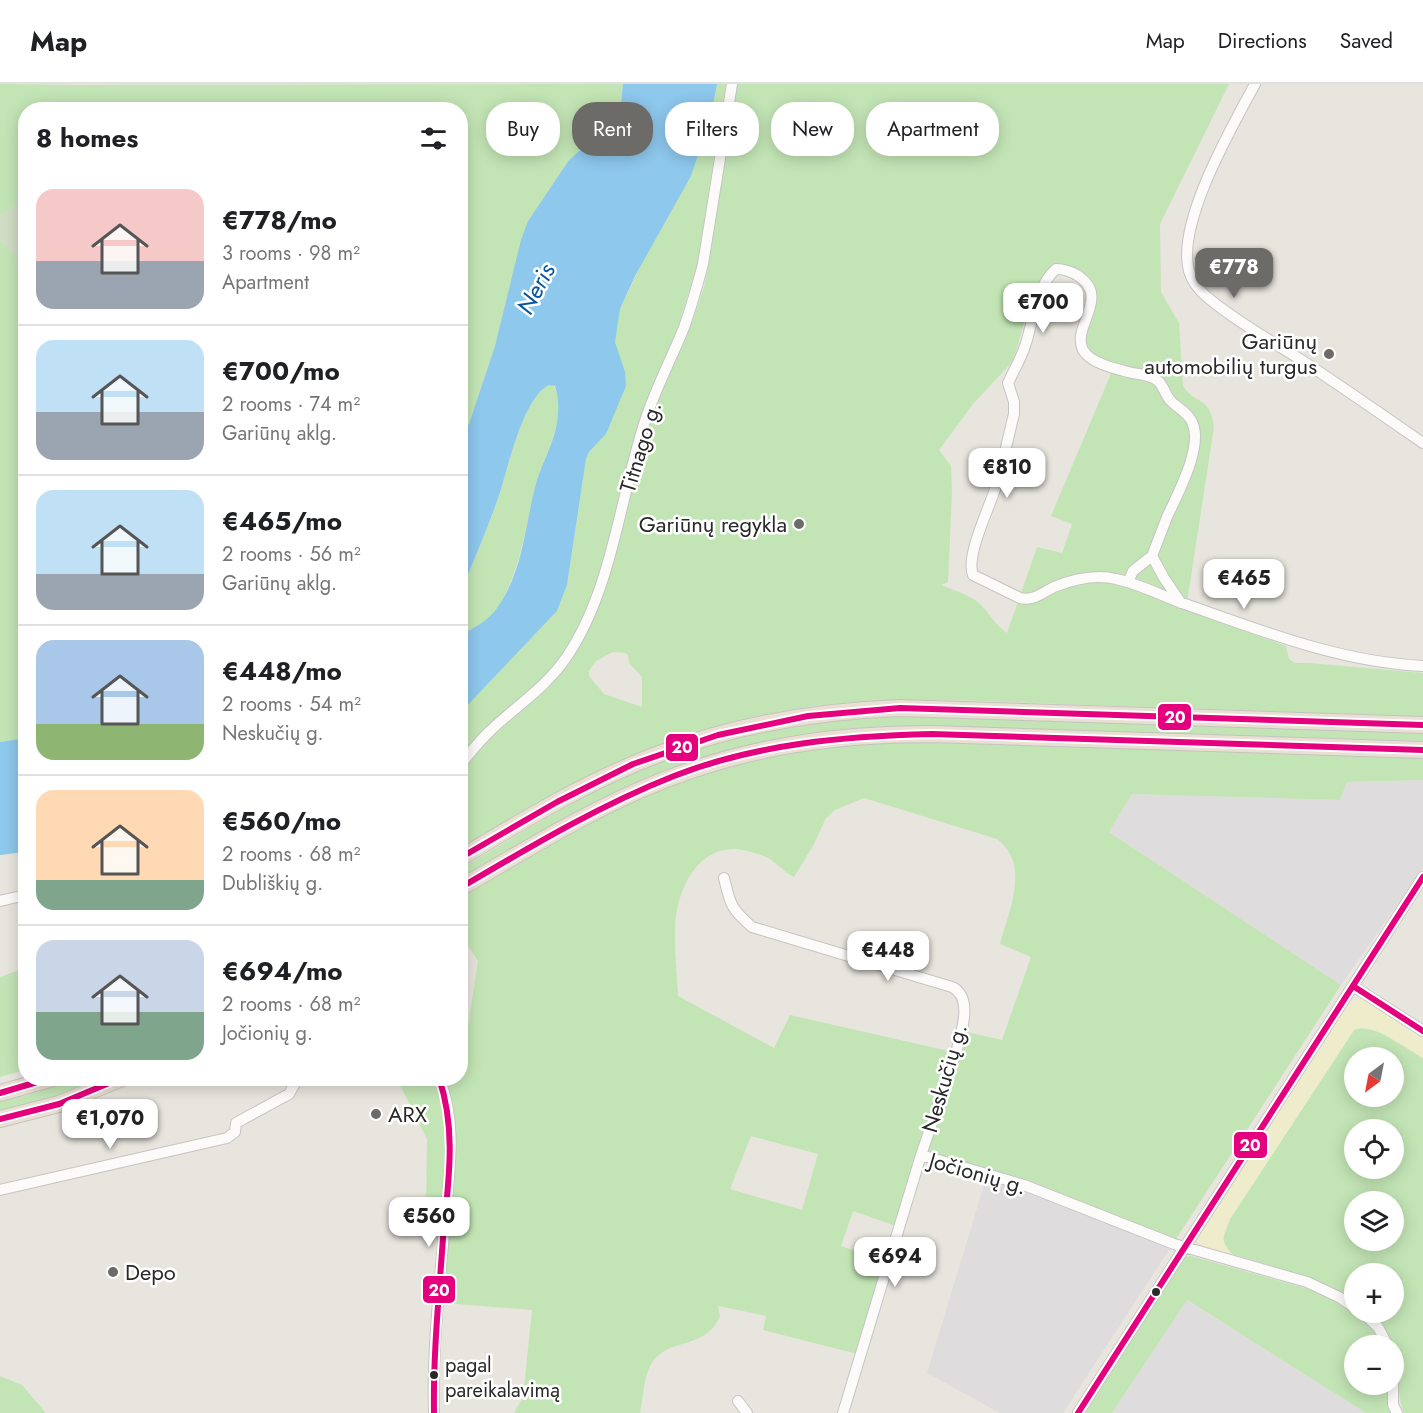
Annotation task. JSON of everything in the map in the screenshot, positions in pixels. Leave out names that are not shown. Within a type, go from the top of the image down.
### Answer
[{"type":"highway","points":[[468,853],[558,802],[642,760],[697,740],[800,716],[900,708],[1423,724]]},
{"type":"highway","points":[[468,883],[554,834],[641,790],[702,766],[741,754],[818,739],[932,734],[1423,750]]},
{"type":"highway","points":[[0,1093],[25,1086]]},
{"type":"highway","points":[[0,1119],[59,1104],[103,1086]]},
{"type":"street","name":"Titnago g.","points":[[468,756],[491,729],[533,696],[559,667],[591,612],[646,417],[684,327],[698,285],[732,84]]},
{"type":"street","points":[[1255,84],[1204,186],[1187,254],[1188,270],[1194,282],[1217,305],[1361,399],[1423,443]]},
{"type":"street","points":[[1128,582],[1133,571],[1152,556],[1178,495],[1192,455],[1194,426],[1186,414],[1170,400],[1158,381],[1145,375],[1109,367],[1087,355],[1082,348],[1081,341],[1092,294],[1090,286],[1071,271],[1056,269],[1049,274],[1033,311],[1025,345],[1008,383],[1014,402],[1014,414],[996,487],[974,552],[972,572],[976,578],[1027,599],[1060,585],[1101,576],[1128,582],[1181,603],[1312,648],[1350,656],[1423,666]]},
{"type":"street","points":[[1152,556],[1181,603]]},
{"type":"street","points":[[1078,1413],[1423,877]]},
{"type":"street","name":"Neskučių g.","points":[[724,878],[729,902],[737,914],[752,927],[952,987],[962,995],[964,1001],[961,1032],[947,1082],[921,1155]]},
{"type":"street","points":[[0,902],[18,897]]},
{"type":"street","points":[[1353,986],[1423,1031]]},
{"type":"street","points":[[0,1190],[227,1138],[235,1131],[236,1123],[289,1094],[294,1086]]},
{"type":"street","points":[[434,1413],[451,1146],[448,1102],[443,1086]]},
{"type":"street","name":"Jočionių g.","points":[[843,1413],[921,1155],[1023,1185],[1185,1247],[1307,1282],[1344,1300]]},
{"type":"street","points":[[1393,1395],[1393,1405],[1397,1413]]},
{"type":"street","points":[[738,1401],[747,1413]]},
{"type":"shaded area","points":[[1423,780],[1423,868],[1341,985],[1109,832],[1132,794],[1340,800],[1347,782]]},
{"type":"shaded area","points":[[989,1169],[1176,1239],[1063,1413],[1000,1413],[927,1373]]},
{"type":"shaded area","points":[[1186,1300],[1366,1413],[1112,1413]]},
{"type":"green space","points":[[0,84],[623,84],[621,102],[572,102],[574,156],[528,221],[495,346],[468,427],[468,102],[18,102],[18,202],[0,217]]},
{"type":"green space","points":[[717,84],[726,84],[723,102],[714,102]]},
{"type":"green space","points":[[736,84],[1229,84],[1160,224],[1161,292],[1179,323],[1183,386],[1192,396],[1206,405],[1214,427],[1186,609],[1286,646],[1289,659],[1295,663],[1423,673],[1423,717],[939,700],[859,702],[780,711],[702,731],[630,758],[529,809],[468,844],[468,704],[557,611],[567,585],[586,459],[589,452],[606,434],[615,330],[620,309],[692,156],[714,156],[697,265],[680,320],[692,323],[709,264],[725,156],[759,156],[759,102],[733,102]],"holes":[[[1060,265],[1086,277],[1095,289],[1095,305],[1086,338],[1087,343],[1092,352],[1115,364],[1051,516],[1072,524],[1062,553],[1037,547],[1007,633],[976,601],[941,585],[948,582],[952,492],[951,466],[939,450],[973,404],[1013,361],[1027,313]],[[613,652],[628,655],[629,663],[642,677],[642,707],[604,694],[589,676],[589,671],[596,661]]]},
{"type":"green space","points":[[18,202],[18,261],[0,239],[0,217]]},
{"type":"green space","points":[[0,239],[18,260],[18,739],[0,742]]},
{"type":"green space","points":[[549,385],[555,389],[559,398],[557,424],[537,481],[514,575],[500,604],[492,614],[468,631],[468,575],[489,523],[523,421],[530,405]]},
{"type":"green space","points":[[923,716],[1423,733],[1423,741],[892,726],[802,735],[735,748],[691,761],[631,784],[544,829],[468,874],[468,864],[544,819],[595,791],[663,760],[734,738],[844,719]]},
{"type":"green space","points":[[948,741],[1423,757],[1423,780],[1347,782],[1340,800],[1132,794],[1109,832],[1341,985],[1176,1239],[989,1169],[919,1150],[896,1226],[853,1211],[841,1246],[885,1262],[857,1354],[763,1330],[766,1316],[718,1306],[720,1317],[703,1336],[672,1347],[654,1360],[646,1376],[640,1413],[514,1413],[523,1397],[532,1310],[444,1303],[456,1132],[453,1106],[446,1086],[468,1086],[468,1026],[478,961],[468,946],[468,892],[603,815],[675,782],[770,755],[869,742]],"holes":[[[864,798],[997,839],[1007,850],[1013,862],[1015,875],[1012,903],[1000,944],[1031,957],[1002,1040],[967,1032],[962,1054],[790,1015],[774,1048],[678,996],[675,927],[680,900],[691,874],[710,855],[722,850],[737,849],[752,852],[768,858],[794,877],[814,844],[826,818],[835,810]],[[751,1136],[818,1154],[802,1210],[730,1189]]]},
{"type":"green space","points":[[18,971],[18,1072],[0,1077],[0,977]]},
{"type":"green space","points":[[1375,1029],[1423,1058],[1423,1413],[1404,1413],[1400,1395],[1404,1395],[1404,1335],[1389,1335],[1380,1323],[1404,1323],[1404,1263],[1344,1263],[1344,1297],[1285,1270],[1232,1254],[1225,1246],[1223,1239],[1230,1219],[1354,1030]]},
{"type":"green space","points":[[56,1086],[84,1086],[48,1100],[0,1111],[0,1101]]},
{"type":"green space","points":[[400,1086],[437,1086],[444,1111],[446,1144],[442,1211],[426,1209],[427,1139]]},
{"type":"green space","points":[[1191,1256],[1315,1291],[1344,1306],[1344,1323],[1367,1323],[1376,1335],[1344,1335],[1344,1395],[1389,1395],[1392,1413],[1366,1413],[1187,1300],[1112,1413],[1084,1413],[1185,1257]]},
{"type":"green space","points":[[0,1376],[22,1385],[46,1413],[0,1413]]},
{"type":"sand","points":[[1365,998],[1423,1036],[1423,1058],[1380,1033],[1362,1028],[1354,1030],[1230,1219],[1225,1229],[1224,1241],[1232,1254],[1205,1248],[1198,1242],[1200,1236],[1344,1010],[1352,1001]]},
{"type":"water","name":"Neris","points":[[623,84],[717,84],[714,102],[665,102],[665,156],[698,156],[691,176],[635,276],[620,309],[615,342],[625,372],[626,386],[606,434],[589,452],[586,459],[567,585],[557,611],[468,705],[468,631],[490,617],[506,594],[513,578],[523,546],[537,480],[556,430],[558,404],[555,386],[549,385],[530,405],[516,439],[493,513],[468,575],[468,427],[495,346],[521,240],[528,221],[574,156],[653,156],[653,102],[621,102]]},
{"type":"water","points":[[18,739],[18,853],[0,855],[0,742]]},
{"type":"transit line","name":"20","points":[[468,853],[557,802],[633,764],[718,735],[808,716],[900,708],[1423,725]]},
{"type":"transit line","name":"20","points":[[468,883],[618,800],[674,776],[737,756],[801,744],[866,737],[932,734],[1423,750]]},
{"type":"transit line","name":"20","points":[[1078,1413],[1423,877]]},
{"type":"transit line","name":"20","points":[[1353,986],[1423,1031]]},
{"type":"transit line","name":"20","points":[[0,1093],[24,1086]]},
{"type":"transit line","name":"20","points":[[0,1119],[59,1104],[102,1086]]},
{"type":"transit line","name":"20","points":[[434,1413],[434,1369],[450,1158],[448,1118],[441,1086]]},
{"type":"place","name":"Gariūnų automobilių turgus","points":[[1329,354]]},
{"type":"place","name":"Gariūnų regykla","points":[[799,524]]},
{"type":"place","name":"ARX","points":[[376,1114]]},
{"type":"place","name":"Depo","points":[[113,1272]]},
{"type":"place","name":"pagal pareikalavimą","points":[[434,1375]]}]
